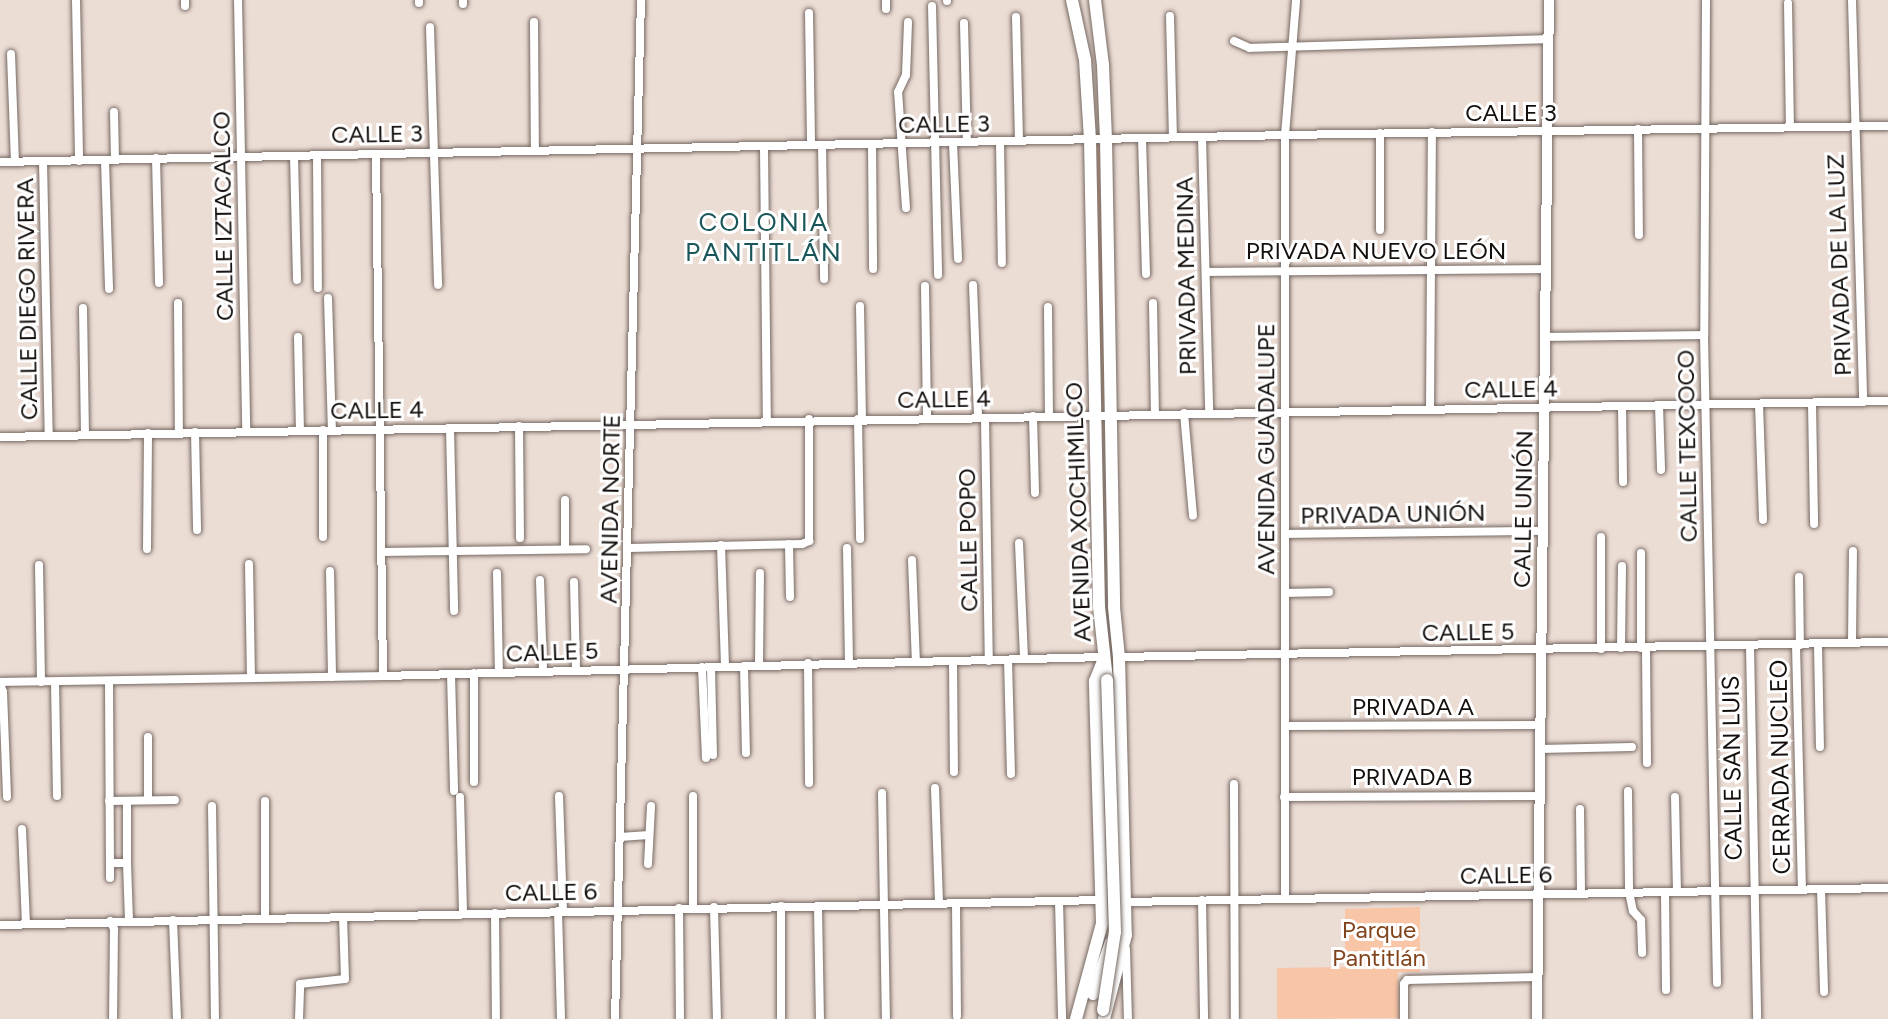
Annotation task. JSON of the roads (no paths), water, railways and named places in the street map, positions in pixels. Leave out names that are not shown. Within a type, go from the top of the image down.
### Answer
[{"type":"main road","name":"AVENIDA XOCHIMILCO","points":[[1072,0],[1085,60],[1090,139],[1099,607],[1105,657],[1095,681],[1103,900],[1099,939],[1076,1019]]},
{"type":"main road","name":"AVENIDA XOCHIMILCO","points":[[1095,0],[1106,139],[1114,607],[1119,657],[1126,935],[1102,1019]]},
{"type":"main road","points":[[1102,1019],[1113,962],[1115,932],[1108,680],[1105,657]]},
{"type":"main road","points":[[1085,1019],[1125,902]]},
{"type":"street","points":[[76,0],[79,161]]},
{"type":"street","name":"CALLE IZTACALCO","points":[[238,0],[246,431]]},
{"type":"street","name":"AVENIDA NORTE","points":[[615,1019],[641,0]]},
{"type":"street","name":"AVENIDA GUADALUPE","points":[[1285,898],[1285,135],[1296,0]]},
{"type":"street","name":"CALLE UNIÓN","points":[[1537,1019],[1549,0]]},
{"type":"street","name":"CALLE TEXCOCO","points":[[1706,0],[1704,335],[1713,892],[1717,983]]},
{"type":"street","name":"PRIVADA DE LA LUZ","points":[[1852,0],[1863,402]]},
{"type":"street","points":[[1788,3],[1790,127]]},
{"type":"street","points":[[932,6],[938,275]]},
{"type":"street","points":[[809,13],[811,145]]},
{"type":"street","points":[[1016,16],[1019,141]]},
{"type":"street","points":[[1171,16],[1173,137]]},
{"type":"street","points":[[534,22],[535,151]]},
{"type":"street","points":[[906,208],[898,92],[906,75],[908,22]]},
{"type":"street","points":[[964,23],[967,142]]},
{"type":"street","points":[[430,27],[436,152],[438,285]]},
{"type":"street","points":[[1234,41],[1250,48],[1548,39]]},
{"type":"street","points":[[11,54],[15,162]]},
{"type":"street","points":[[114,112],[115,160]]},
{"type":"street","name":"CALLE 3","points":[[0,162],[1380,133],[1888,126]]},
{"type":"street","points":[[1637,129],[1639,235]]},
{"type":"street","points":[[1430,410],[1433,132]]},
{"type":"street","points":[[1380,133],[1380,230]]},
{"type":"street","name":"PRIVADA MEDINA","points":[[1202,137],[1209,413]]},
{"type":"street","points":[[1142,138],[1146,274]]},
{"type":"street","points":[[1000,142],[1002,263]]},
{"type":"street","points":[[953,143],[958,259]]},
{"type":"street","points":[[872,144],[873,269]]},
{"type":"street","points":[[822,145],[824,279]]},
{"type":"street","points":[[764,147],[767,420]]},
{"type":"street","points":[[317,155],[318,288]]},
{"type":"street","points":[[376,155],[383,676]]},
{"type":"street","points":[[294,156],[297,281]]},
{"type":"street","points":[[156,158],[159,283]]},
{"type":"street","points":[[105,160],[109,289]]},
{"type":"street","name":"CALLE DIEGO RIVERA","points":[[43,161],[50,436]]},
{"type":"street","name":"PRIVADA NUEVO LEÓN","points":[[1206,272],[1546,269]]},
{"type":"street","name":"CALLE POPO","points":[[973,285],[981,418],[989,661]]},
{"type":"street","points":[[925,286],[927,418]]},
{"type":"street","points":[[323,537],[328,298]]},
{"type":"street","points":[[178,303],[179,432]]},
{"type":"street","points":[[1153,303],[1155,414]]},
{"type":"street","points":[[860,306],[860,539]]},
{"type":"street","points":[[1048,307],[1049,416]]},
{"type":"street","points":[[83,308],[85,435]]},
{"type":"street","points":[[1545,337],[1704,335]]},
{"type":"street","points":[[298,337],[300,431]]},
{"type":"street","name":"CALLE 4","points":[[0,437],[809,419],[1888,401]]},
{"type":"street","points":[[1759,404],[1763,520]]},
{"type":"street","points":[[1812,404],[1814,524]]},
{"type":"street","points":[[1659,405],[1661,470]]},
{"type":"street","points":[[1622,406],[1623,482]]},
{"type":"street","points":[[1185,413],[1193,516]]},
{"type":"street","points":[[1033,416],[1035,493]]},
{"type":"street","points":[[629,548],[789,544],[809,541],[809,419]]},
{"type":"street","points":[[519,426],[520,538]]},
{"type":"street","points":[[450,428],[454,611]]},
{"type":"street","points":[[195,432],[197,530]]},
{"type":"street","points":[[147,549],[148,433]]},
{"type":"street","points":[[565,500],[565,548]]},
{"type":"street","name":"PRIVADA UNIÓN","points":[[1285,534],[1544,531]]},
{"type":"street","points":[[1601,537],[1601,649]]},
{"type":"street","points":[[1019,543],[1024,659]]},
{"type":"street","points":[[789,544],[790,597]]},
{"type":"street","points":[[722,545],[724,666]]},
{"type":"street","points":[[847,548],[849,663]]},
{"type":"street","points":[[381,552],[586,549]]},
{"type":"street","points":[[1852,643],[1853,551]]},
{"type":"street","points":[[1641,553],[1647,763]]},
{"type":"street","points":[[912,560],[916,662]]},
{"type":"street","points":[[249,564],[251,678]]},
{"type":"street","points":[[39,565],[41,682]]},
{"type":"street","points":[[1620,648],[1622,566]]},
{"type":"street","points":[[330,571],[332,677]]},
{"type":"street","points":[[498,573],[499,673]]},
{"type":"street","points":[[759,665],[760,573]]},
{"type":"street","name":"CERRADA NUCLEO","points":[[1799,576],[1802,889]]},
{"type":"street","points":[[540,580],[543,671]]},
{"type":"street","points":[[574,582],[576,671]]},
{"type":"street","points":[[1286,593],[1329,592]]},
{"type":"street","name":"CALLE 5","points":[[1119,657],[1543,651],[1888,642]]},
{"type":"street","points":[[1818,645],[1821,747]]},
{"type":"street","name":"CALLE SAN LUIS","points":[[1750,646],[1752,890],[1757,1019]]},
{"type":"street","name":"CALLE 5","points":[[0,682],[383,676],[1105,657]]},
{"type":"street","points":[[1008,660],[1011,774]]},
{"type":"street","points":[[953,662],[954,772]]},
{"type":"street","points":[[808,663],[809,783]]},
{"type":"street","points":[[744,666],[746,753]]},
{"type":"street","points":[[707,667],[710,757]]},
{"type":"street","points":[[474,673],[474,782]]},
{"type":"street","points":[[451,674],[463,913]]},
{"type":"street","points":[[109,681],[110,878]]},
{"type":"street","points":[[0,682],[3,692],[7,797]]},
{"type":"street","points":[[55,682],[57,796]]},
{"type":"street","name":"PRIVADA A","points":[[1285,726],[1540,726]]},
{"type":"street","points":[[148,737],[148,800]]},
{"type":"street","points":[[1540,749],[1632,747]]},
{"type":"street","points":[[1234,784],[1235,1019]]},
{"type":"street","points":[[935,788],[939,904]]},
{"type":"street","points":[[1628,791],[1629,892],[1633,911],[1642,920],[1642,953]]},
{"type":"street","points":[[882,793],[886,1019]]},
{"type":"street","points":[[559,796],[561,1019]]},
{"type":"street","points":[[692,796],[694,908]]},
{"type":"street","name":"PRIVADA B","points":[[1284,797],[1540,796]]},
{"type":"street","points":[[1675,797],[1677,891]]},
{"type":"street","points":[[109,801],[175,800]]},
{"type":"street","points":[[127,801],[129,921]]},
{"type":"street","points":[[265,801],[265,918]]},
{"type":"street","points":[[212,806],[215,1019]]},
{"type":"street","points":[[648,864],[651,806]]},
{"type":"street","points":[[1580,809],[1581,892]]},
{"type":"street","points":[[22,828],[26,924]]},
{"type":"street","points":[[620,837],[649,835]]},
{"type":"street","points":[[110,863],[127,863]]},
{"type":"street","name":"CALLE 6","points":[[1125,902],[1888,888]]},
{"type":"street","points":[[1821,889],[1824,992]]},
{"type":"street","points":[[1665,892],[1666,990]]},
{"type":"street","name":"CALLE 6","points":[[0,925],[1103,900]]},
{"type":"street","points":[[1202,900],[1204,1019]]},
{"type":"street","points":[[1059,901],[1062,1019]]},
{"type":"street","points":[[956,903],[957,1016]]},
{"type":"street","points":[[781,906],[781,1019]]},
{"type":"street","points":[[713,907],[717,1019]]},
{"type":"street","points":[[818,907],[820,1019]]},
{"type":"street","points":[[679,908],[680,1019]]},
{"type":"street","points":[[495,913],[496,1019]]},
{"type":"street","points":[[299,1019],[300,984],[345,979],[343,917]]},
{"type":"street","points":[[173,920],[177,1019]]},
{"type":"street","points":[[110,921],[114,929],[113,1019]]},
{"type":"street","name":"AVENIDA XOCHIMILCO","points":[[1126,935],[1128,1019]]},
{"type":"street","points":[[1404,1019],[1404,981],[1537,977]]},
{"type":"district","name":"COLONIA PANTITLÁN","points":[[764,238]]},
{"type":"park label","name":"Parque Pantitlán","points":[[1379,944]]}]
